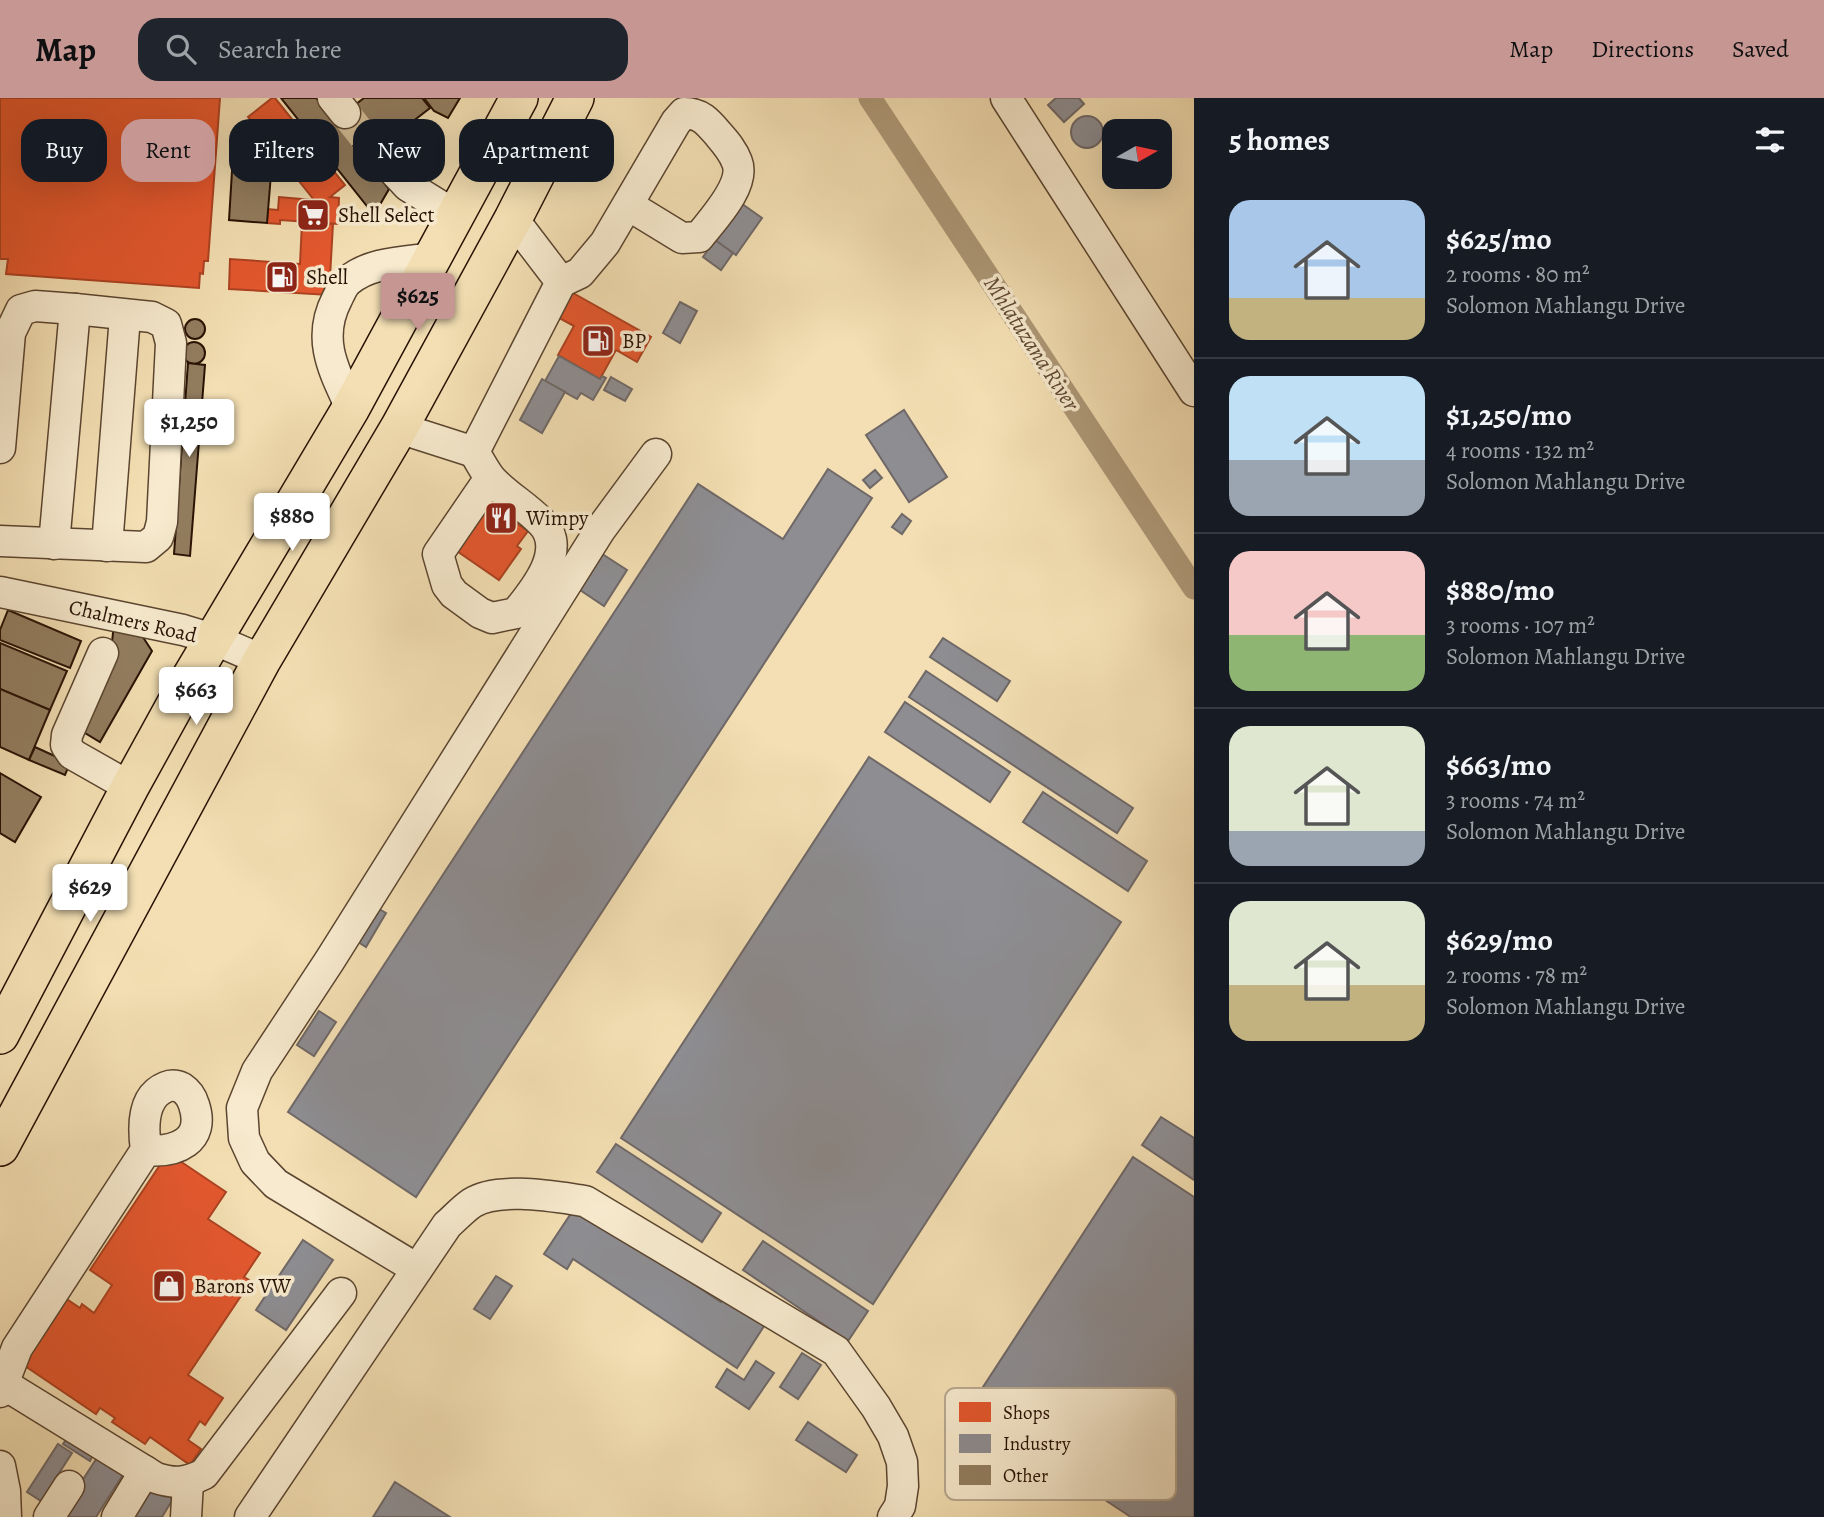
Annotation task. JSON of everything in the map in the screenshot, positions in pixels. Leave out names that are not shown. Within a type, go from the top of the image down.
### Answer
[{"type":"main road","points":[[0,1035],[130,787],[351,408],[519,98]]},
{"type":"main road","points":[[0,1147],[8,1109],[87,988],[262,660],[399,428],[513,219],[575,98]]},
{"type":"street","points":[[1006,98],[1194,391]]},
{"type":"street","points":[[404,182],[455,215]]},
{"type":"street","points":[[474,452],[561,282],[580,273],[589,264],[628,205]]},
{"type":"street","points":[[513,219],[561,282]]},
{"type":"street","points":[[351,408],[333,369],[326,341],[331,310],[346,282],[364,272],[388,264],[432,258]]},
{"type":"street","points":[[0,449],[10,333],[7,319],[21,310],[36,306],[152,317],[166,324],[171,343],[162,522],[158,537],[146,547],[0,541]]},
{"type":"street","points":[[54,544],[75,309]]},
{"type":"street","points":[[107,546],[125,316]]},
{"type":"street","points":[[399,428],[474,452],[491,478],[550,533],[551,557],[523,604],[516,613],[492,618],[480,613],[454,594],[447,585],[438,554],[491,478]]},
{"type":"street","points":[[417,1269],[276,1184],[255,1162],[244,1138],[242,1108],[257,1071],[330,960],[600,530],[656,454]]},
{"type":"street","name":"Chalmers Road","points":[[0,592],[183,630],[214,639],[262,660]]},
{"type":"street","points":[[103,653],[67,735],[66,746],[72,754],[130,787]]},
{"type":"street","points":[[146,1150],[17,1348],[1,1387],[145,1471],[172,1483],[188,1482],[204,1474],[341,1293]]},
{"type":"street","points":[[250,1517],[447,1225],[473,1202],[500,1195],[538,1194],[585,1201],[836,1352],[876,1407],[893,1436],[902,1462],[900,1506],[893,1517]]},
{"type":"street","points":[[0,1465],[5,1490],[5,1517]]},
{"type":"street","points":[[117,1517],[145,1471]]},
{"type":"street","points":[[186,1517],[188,1482]]},
{"type":"street","points":[[49,1517],[69,1486]]},
{"type":"building: Shops","points":[[0,98],[220,98],[215,166],[215,119],[121,119],[121,182],[214,182],[208,261],[204,261],[203,274],[200,273],[199,288],[6,274],[8,259],[0,259]]},
{"type":"building: Shops","points":[[275,98],[292,119],[250,119],[248,117]]},
{"type":"building: Shops","points":[[339,178],[345,185],[330,197],[339,198],[338,224],[280,220],[280,224],[267,223],[268,209],[278,210],[279,197],[314,200],[300,182],[339,182]]},
{"type":"building: Shops","points":[[302,222],[333,224],[329,295],[229,289],[230,259],[300,264]]},
{"type":"building: Shops","points":[[566,289],[651,337],[637,362],[616,350],[600,379],[558,355],[574,326],[552,314]]},
{"type":"building: Shops","points":[[483,500],[528,531],[517,546],[521,549],[499,580],[451,547]]},
{"type":"building: Shops","points":[[168,1153],[226,1192],[208,1219],[260,1253],[244,1277],[251,1281],[188,1375],[223,1398],[205,1425],[200,1421],[188,1440],[201,1449],[190,1465],[150,1437],[145,1444],[112,1422],[115,1418],[100,1408],[96,1414],[22,1364],[65,1298],[80,1308],[82,1304],[94,1313],[112,1285],[90,1270]]},
{"type":"building: Industry","points":[[1056,98],[1079,98],[1084,104],[1064,122],[1048,105]]},
{"type":"building: Industry","points":[[1087,116],[1098,121],[1102,135],[1098,143],[1087,148],[1076,143],[1071,132],[1076,121]]},
{"type":"building: Industry","points":[[738,201],[762,218],[736,255],[712,238]]},
{"type":"building: Industry","points":[[715,240],[733,253],[721,270],[703,257]]},
{"type":"building: Industry","points":[[680,302],[697,311],[680,343],[663,333]]},
{"type":"building: Industry","points":[[559,356],[600,379],[602,376],[606,378],[593,400],[581,393],[577,399],[545,381]]},
{"type":"building: Industry","points":[[611,377],[632,389],[625,401],[604,390]]},
{"type":"building: Industry","points":[[542,379],[565,392],[542,433],[520,420]]},
{"type":"building: Industry","points":[[904,410],[947,477],[909,502],[866,435]]},
{"type":"building: Industry","points":[[828,469],[872,498],[416,1197],[288,1112],[698,484],[783,539]]},
{"type":"building: Industry","points":[[875,470],[882,478],[870,488],[863,480]]},
{"type":"building: Industry","points":[[902,514],[911,521],[902,534],[892,527]]},
{"type":"building: Industry","points":[[593,548],[627,570],[604,606],[571,584]]},
{"type":"building: Industry","points":[[943,638],[1010,681],[997,701],[930,657]]},
{"type":"building: Industry","points":[[926,671],[1133,808],[1117,833],[909,697]]},
{"type":"building: Industry","points":[[905,702],[1010,772],[990,802],[885,732]]},
{"type":"building: Industry","points":[[869,757],[1121,922],[873,1304],[621,1138]]},
{"type":"building: Industry","points":[[1043,792],[1147,861],[1128,891],[1023,822]]},
{"type":"building: Industry","points":[[369,903],[386,913],[366,947],[349,936]]},
{"type":"building: Industry","points":[[319,1011],[336,1022],[314,1056],[297,1045]]},
{"type":"building: Industry","points":[[1161,1117],[1194,1138],[1194,1180],[1142,1145]]},
{"type":"building: Industry","points":[[616,1144],[721,1213],[702,1242],[597,1172]]},
{"type":"building: Industry","points":[[1133,1157],[1194,1197],[1194,1517],[1131,1517],[1105,1500],[1176,1500],[1176,1388],[982,1388]]},
{"type":"building: Industry","points":[[576,1206],[721,1302],[725,1296],[766,1323],[737,1368],[573,1259],[567,1269],[544,1254]]},
{"type":"building: Industry","points":[[303,1240],[333,1260],[286,1330],[256,1310]]},
{"type":"building: Industry","points":[[763,1241],[868,1311],[848,1341],[743,1270]]},
{"type":"building: Industry","points":[[496,1276],[512,1286],[490,1319],[474,1309]]},
{"type":"building: Industry","points":[[802,1353],[821,1365],[798,1399],[780,1387]]},
{"type":"building: Industry","points":[[756,1361],[774,1373],[749,1409],[716,1387],[727,1369],[744,1380]]},
{"type":"building: Industry","points":[[808,1422],[857,1455],[846,1472],[796,1440]]},
{"type":"building: Industry","points":[[70,1434],[95,1451],[90,1461],[63,1444]]},
{"type":"building: Industry","points":[[58,1444],[72,1453],[41,1501],[27,1492]]},
{"type":"building: Industry","points":[[100,1453],[126,1470],[96,1517],[59,1517]]},
{"type":"building: Industry","points":[[395,1482],[450,1517],[373,1517]]},
{"type":"building: Industry","points":[[149,1483],[173,1499],[162,1517],[127,1517]]},
{"type":"building: Other","points":[[281,98],[316,98],[333,119],[298,119]]},
{"type":"building: Other","points":[[364,98],[422,98],[430,108],[416,119],[353,119],[353,145],[339,127],[339,119],[337,119]]},
{"type":"building: Other","points":[[424,98],[460,98],[448,118],[434,111]]},
{"type":"building: Other","points":[[339,127],[353,144],[353,182],[383,182],[389,189],[374,215],[339,171]]},
{"type":"building: Other","points":[[231,182],[270,182],[267,223],[229,220]]},
{"type":"building: Other","points":[[195,319],[202,322],[205,329],[202,336],[195,339],[188,336],[185,329],[188,322]]},
{"type":"building: Other","points":[[194,342],[204,349],[205,353],[198,363],[194,364],[184,357],[183,353],[190,343]]},
{"type":"building: Other","points":[[188,363],[205,365],[190,556],[174,554]]},
{"type":"building: Other","points":[[8,610],[81,641],[70,668],[0,640],[0,630]]},
{"type":"building: Other","points":[[114,623],[139,631],[152,651],[100,742],[75,727],[110,662]]},
{"type":"building: Other","points":[[0,643],[67,671],[50,710],[0,689]]},
{"type":"building: Other","points":[[0,689],[50,710],[29,760],[0,747]]},
{"type":"building: Other","points":[[35,747],[70,763],[65,775],[29,760]]},
{"type":"building: Other","points":[[0,773],[41,797],[15,842],[0,833]]},
{"type":"waterway","name":"Mhlatuzana River","points":[[870,98],[1194,588]]},
{"type":"tunnel","points":[[345,113],[353,123]]},
{"type":"place","name":"Shell Select","points":[[313,215]]},
{"type":"place","name":"Shell","points":[[282,277]]},
{"type":"place","name":"BP","points":[[598,341]]},
{"type":"place","name":"Wimpy","points":[[501,518]]},
{"type":"place","name":"Barons VW","points":[[169,1286]]}]
